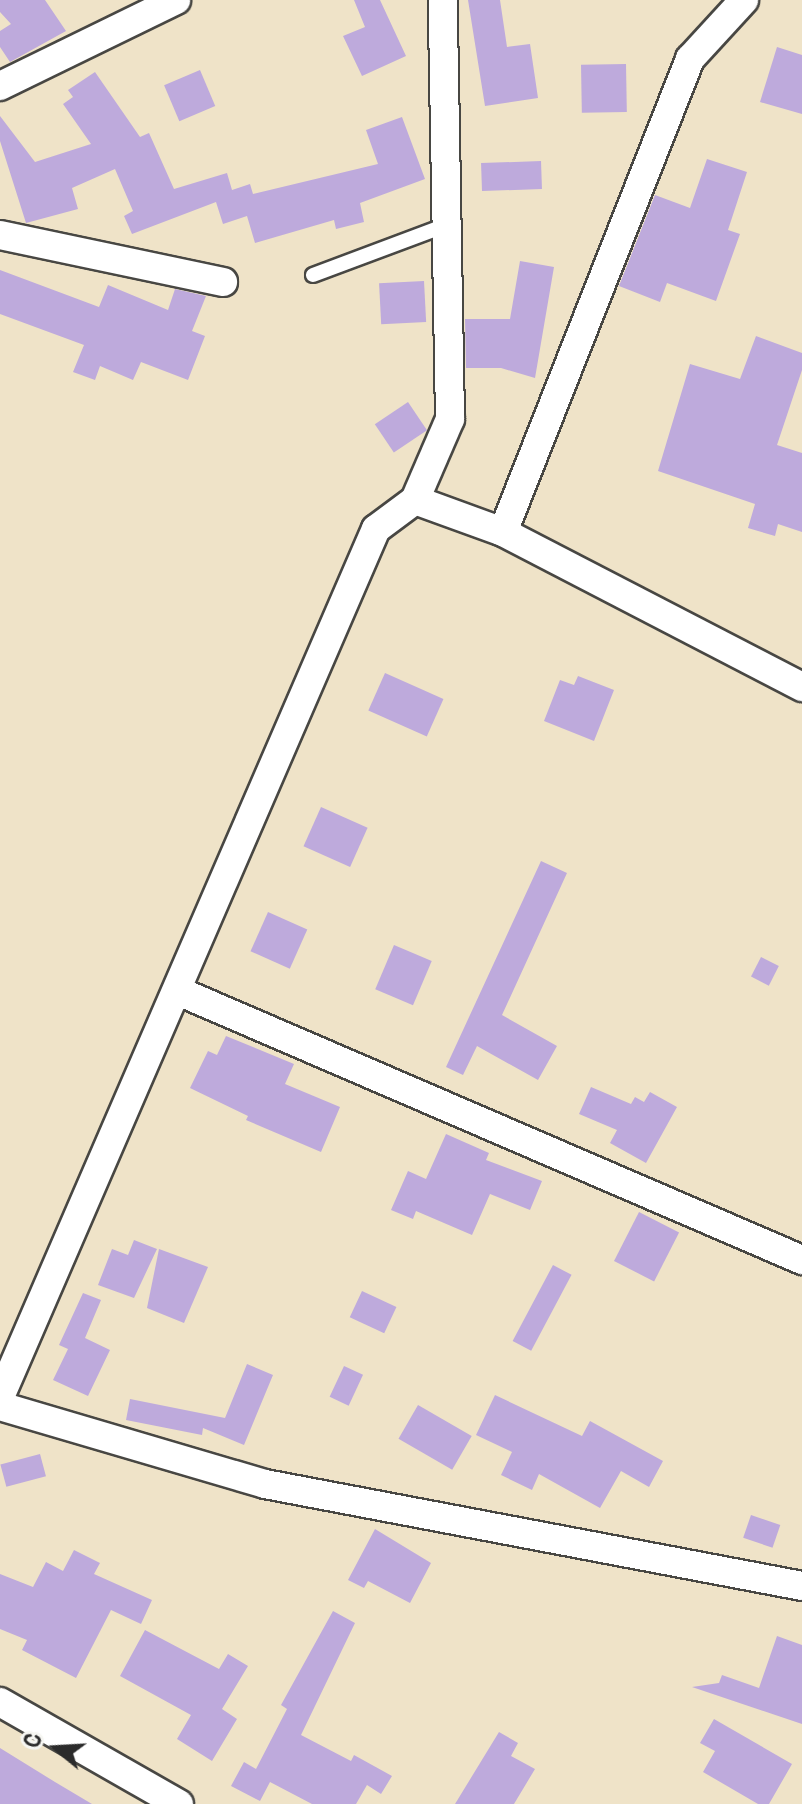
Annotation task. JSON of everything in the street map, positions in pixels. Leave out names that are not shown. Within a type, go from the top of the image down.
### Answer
[{"type":"street","points":[[0,86],[176,0]]},
{"type":"street","points":[[0,1397],[376,529],[415,500],[450,419],[443,0]]},
{"type":"street","points":[[503,532],[690,59],[744,0]]},
{"type":"street","points":[[0,235],[223,282]]},
{"type":"street","points":[[415,500],[503,532],[802,687]]},
{"type":"street","points":[[178,991],[802,1260]]},
{"type":"street","points":[[0,1406],[265,1484],[802,1586]]},
{"type":"street","points":[[0,1702],[179,1804]]},
{"type":"lane","points":[[313,275],[447,225]]},
{"type":"building","points":[[0,0],[45,0],[66,31],[10,62],[0,47],[0,31],[11,24],[0,12]]},
{"type":"building","points":[[354,0],[380,0],[406,56],[362,76],[343,36],[365,27]]},
{"type":"building","points":[[468,0],[500,0],[507,47],[530,44],[538,98],[485,106]]},
{"type":"building","points":[[777,47],[802,55],[802,114],[760,102]]},
{"type":"building","points":[[626,64],[627,112],[582,113],[581,65]]},
{"type":"building","points":[[200,70],[215,106],[179,121],[164,85]]},
{"type":"building","points":[[95,72],[140,137],[149,133],[174,189],[227,173],[232,190],[250,184],[253,194],[378,164],[366,130],[402,117],[425,179],[360,203],[364,222],[336,229],[334,220],[255,243],[247,216],[223,224],[216,202],[132,234],[124,216],[133,211],[115,169],[72,188],[78,209],[26,223],[0,141],[0,116],[35,162],[91,144],[63,104],[73,97],[68,90]]},
{"type":"building","points":[[707,159],[747,172],[728,230],[740,234],[716,301],[667,283],[660,302],[619,286],[655,195],[690,208]]},
{"type":"building","points":[[541,161],[542,189],[482,191],[481,163]]},
{"type":"building","points":[[520,261],[554,267],[535,378],[501,368],[466,368],[465,319],[510,319]]},
{"type":"building","points":[[0,270],[99,307],[108,285],[168,310],[175,289],[206,296],[192,331],[205,336],[188,380],[141,362],[133,380],[100,366],[95,380],[73,372],[84,345],[0,314]]},
{"type":"building","points":[[424,281],[426,322],[381,324],[379,283]]},
{"type":"building","points":[[756,336],[802,353],[802,370],[777,445],[802,453],[802,532],[778,524],[775,536],[748,528],[755,504],[658,471],[690,364],[740,379]]},
{"type":"building","points":[[408,402],[427,430],[394,453],[375,424]]},
{"type":"building","points":[[385,673],[443,699],[427,736],[368,710]]},
{"type":"building","points":[[578,676],[614,690],[594,741],[544,721],[560,680],[574,685]]},
{"type":"building","points":[[321,807],[368,828],[350,867],[304,846]]},
{"type":"building","points":[[541,861],[567,873],[502,1015],[557,1046],[538,1080],[477,1046],[463,1075],[446,1067]]},
{"type":"building","points":[[268,912],[307,929],[290,969],[251,951]]},
{"type":"building","points":[[394,945],[432,961],[413,1005],[375,989]]},
{"type":"building","points":[[761,957],[779,966],[769,986],[751,977]]},
{"type":"building","points":[[226,1036],[294,1064],[285,1084],[340,1107],[321,1152],[246,1120],[248,1116],[190,1088],[208,1051],[217,1055]]},
{"type":"building","points":[[591,1087],[631,1104],[635,1097],[644,1102],[650,1092],[677,1107],[646,1163],[610,1143],[617,1130],[579,1114]]},
{"type":"building","points":[[446,1134],[489,1153],[486,1160],[542,1181],[530,1210],[490,1194],[472,1235],[416,1211],[413,1219],[391,1210],[408,1171],[426,1179]]},
{"type":"building","points":[[639,1212],[679,1232],[654,1281],[614,1261]]},
{"type":"building","points":[[134,1240],[157,1249],[134,1298],[98,1285],[112,1249],[128,1255]]},
{"type":"building","points":[[159,1249],[208,1267],[184,1323],[147,1308]]},
{"type":"building","points":[[553,1265],[572,1275],[531,1351],[513,1341]]},
{"type":"building","points":[[362,1291],[396,1307],[384,1333],[350,1317]]},
{"type":"building","points":[[83,1293],[101,1300],[85,1338],[110,1350],[88,1396],[53,1380],[68,1349],[59,1345]]},
{"type":"building","points":[[247,1364],[273,1375],[244,1445],[203,1428],[202,1435],[126,1420],[130,1399],[225,1418]]},
{"type":"building","points":[[344,1366],[363,1375],[349,1406],[330,1397]]},
{"type":"building","points":[[495,1395],[582,1436],[590,1421],[663,1461],[649,1487],[621,1471],[600,1508],[539,1474],[532,1490],[501,1475],[512,1452],[476,1435]]},
{"type":"building","points":[[418,1405],[472,1436],[452,1470],[398,1439]]},
{"type":"building","points":[[40,1454],[46,1476],[6,1487],[0,1465]]},
{"type":"building","points":[[751,1515],[780,1525],[772,1548],[743,1538]]},
{"type":"building","points":[[375,1529],[431,1563],[410,1603],[368,1581],[364,1588],[348,1580]]},
{"type":"building","points":[[74,1550],[100,1563],[94,1574],[152,1600],[141,1624],[111,1610],[76,1678],[22,1650],[27,1640],[0,1629],[0,1574],[33,1587],[46,1562],[63,1571]]},
{"type":"building","points":[[333,1611],[355,1623],[301,1735],[351,1761],[354,1755],[392,1776],[381,1794],[367,1785],[356,1804],[312,1804],[270,1782],[260,1801],[231,1786],[244,1762],[256,1769],[287,1709],[281,1705]]},
{"type":"building","points":[[145,1630],[219,1669],[228,1654],[248,1666],[222,1709],[237,1719],[212,1761],[177,1739],[191,1715],[120,1676]]},
{"type":"building","points":[[777,1636],[802,1645],[802,1724],[692,1687],[719,1683],[722,1675],[759,1688]]},
{"type":"building","points":[[714,1719],[792,1764],[769,1804],[758,1804],[703,1772],[715,1751],[700,1743]]},
{"type":"building","points":[[499,1732],[518,1743],[511,1756],[535,1769],[514,1804],[455,1804]]},
{"type":"building","points":[[0,1748],[55,1782],[92,1804],[0,1804]]}]
